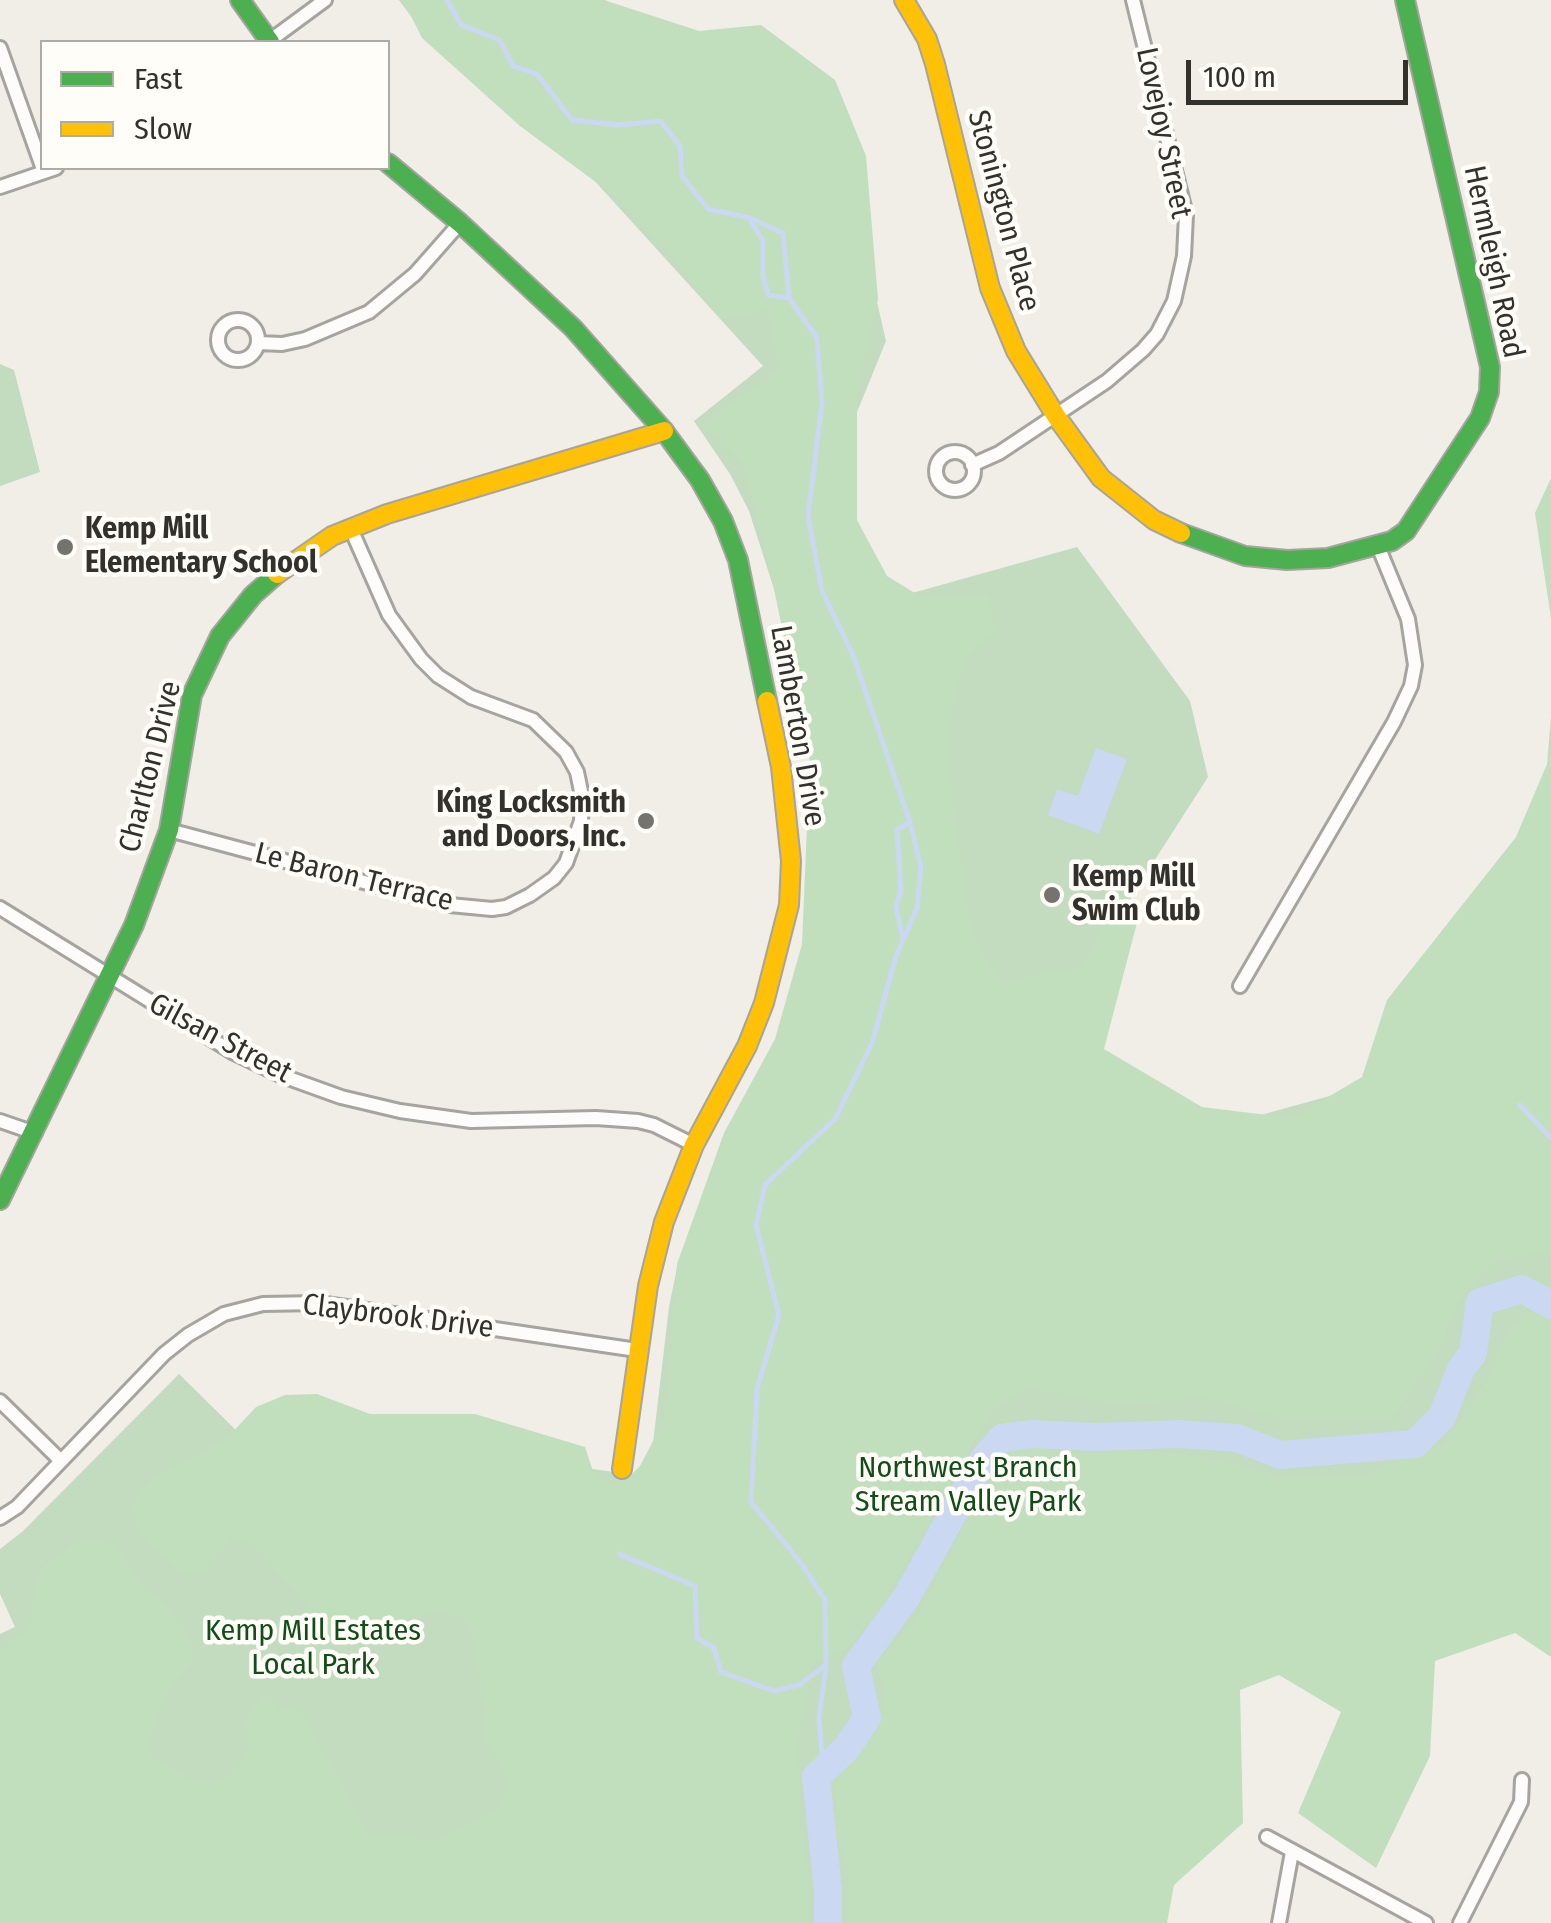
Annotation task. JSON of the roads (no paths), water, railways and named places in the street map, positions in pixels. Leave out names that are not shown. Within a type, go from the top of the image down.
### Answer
[{"type":"street","points":[[240,0],[268,40]]},
{"type":"street","points":[[272,40],[325,0]]},
{"type":"street","name":"Stonington Place","points":[[904,0],[927,39],[936,64],[990,288],[1016,351],[1101,478],[1154,520],[1201,544],[1245,556],[1328,558],[1378,546]]},
{"type":"street","name":"Lovejoy Street","points":[[972,465],[999,453],[1107,381],[1150,342],[1174,301],[1184,256],[1186,216],[1134,0]]},
{"type":"street","name":"Hermleigh Road","points":[[1378,546],[1392,541],[1417,518],[1480,418],[1490,379],[1476,301],[1405,0]]},
{"type":"street","points":[[0,48],[40,146]]},
{"type":"street","name":"Lamberton Drive","points":[[390,165],[574,328],[664,431],[700,480],[723,521],[738,560],[781,767],[791,861],[789,905],[764,1003],[747,1046],[694,1145],[664,1222],[637,1350],[622,1469]]},
{"type":"street","points":[[0,187],[50,170]]},
{"type":"street","points":[[258,343],[306,339],[369,312],[415,274],[460,223]]},
{"type":"street","name":"Charlton Drive","points":[[0,1200],[134,925],[169,830],[192,695],[220,636],[254,595],[288,564],[332,536],[388,514],[664,431]]},
{"type":"street","name":"Le Baron Terrace","points":[[169,830],[450,905],[492,909],[530,896],[566,863],[581,820],[582,796],[577,772],[566,752],[532,720],[471,697],[438,676],[421,659],[390,615],[351,529]]},
{"type":"street","points":[[1240,986],[1394,722],[1411,686],[1415,666],[1408,619],[1378,546]]},
{"type":"street","name":"Gilsan Street","points":[[0,908],[234,1053],[341,1097],[472,1122],[596,1118],[638,1121],[654,1124],[694,1145]]},
{"type":"street","points":[[0,1121],[35,1134]]},
{"type":"street","name":"Claybrook Drive","points":[[0,1518],[17,1506],[164,1354],[224,1314],[263,1304],[319,1303],[637,1350]]},
{"type":"street","points":[[0,1401],[59,1459]]},
{"type":"street","points":[[1460,1923],[1521,1802],[1522,1780]]},
{"type":"street","points":[[1267,1837],[1426,1923]]},
{"type":"street","points":[[1279,1923],[1292,1852]]},
{"type":"water","points":[[1096,748],[1127,759],[1099,834],[1048,815],[1057,789],[1078,796]]},
{"type":"waterway","points":[[447,0],[461,25],[500,40],[513,66],[537,74],[572,120],[618,125],[661,121],[680,146],[682,176],[708,209],[750,218],[783,233],[789,298],[817,338],[822,403],[808,516],[822,591],[853,655],[910,822],[921,867],[917,908],[896,956],[872,1043],[835,1119],[765,1185],[756,1225],[779,1315],[757,1389],[751,1502],[801,1563],[825,1600],[826,1665],[819,1718],[823,1769]]},
{"type":"waterway","points":[[751,221],[763,241],[763,275],[768,295],[789,298]]},
{"type":"waterway","points":[[903,940],[896,906],[901,891],[897,830],[910,822]]},
{"type":"waterway","points":[[1520,1105],[1551,1138]]},
{"type":"waterway","points":[[828,1923],[816,1777],[846,1749],[867,1718],[856,1666],[906,1598],[983,1460],[1002,1438],[1032,1434],[1179,1434],[1237,1438],[1280,1455],[1415,1444],[1442,1417],[1461,1369],[1473,1353],[1480,1302],[1522,1289],[1551,1305]]},
{"type":"waterway","points":[[619,1554],[695,1586],[697,1638],[714,1648],[721,1672],[774,1691],[799,1685],[826,1665]]},
{"type":"place","name":"Kemp Mill Elementary School","points":[[65,547]]},
{"type":"place","name":"King Locksmith and Doors, Inc.","points":[[646,821]]},
{"type":"place","name":"Kemp Mill Swim Club","points":[[1052,895]]},
{"type":"park label","name":"Northwest Branch Stream Valley Park","points":[[968,1486]]},
{"type":"park label","name":"Kemp Mill Estates Local Park","points":[[313,1649]]}]
